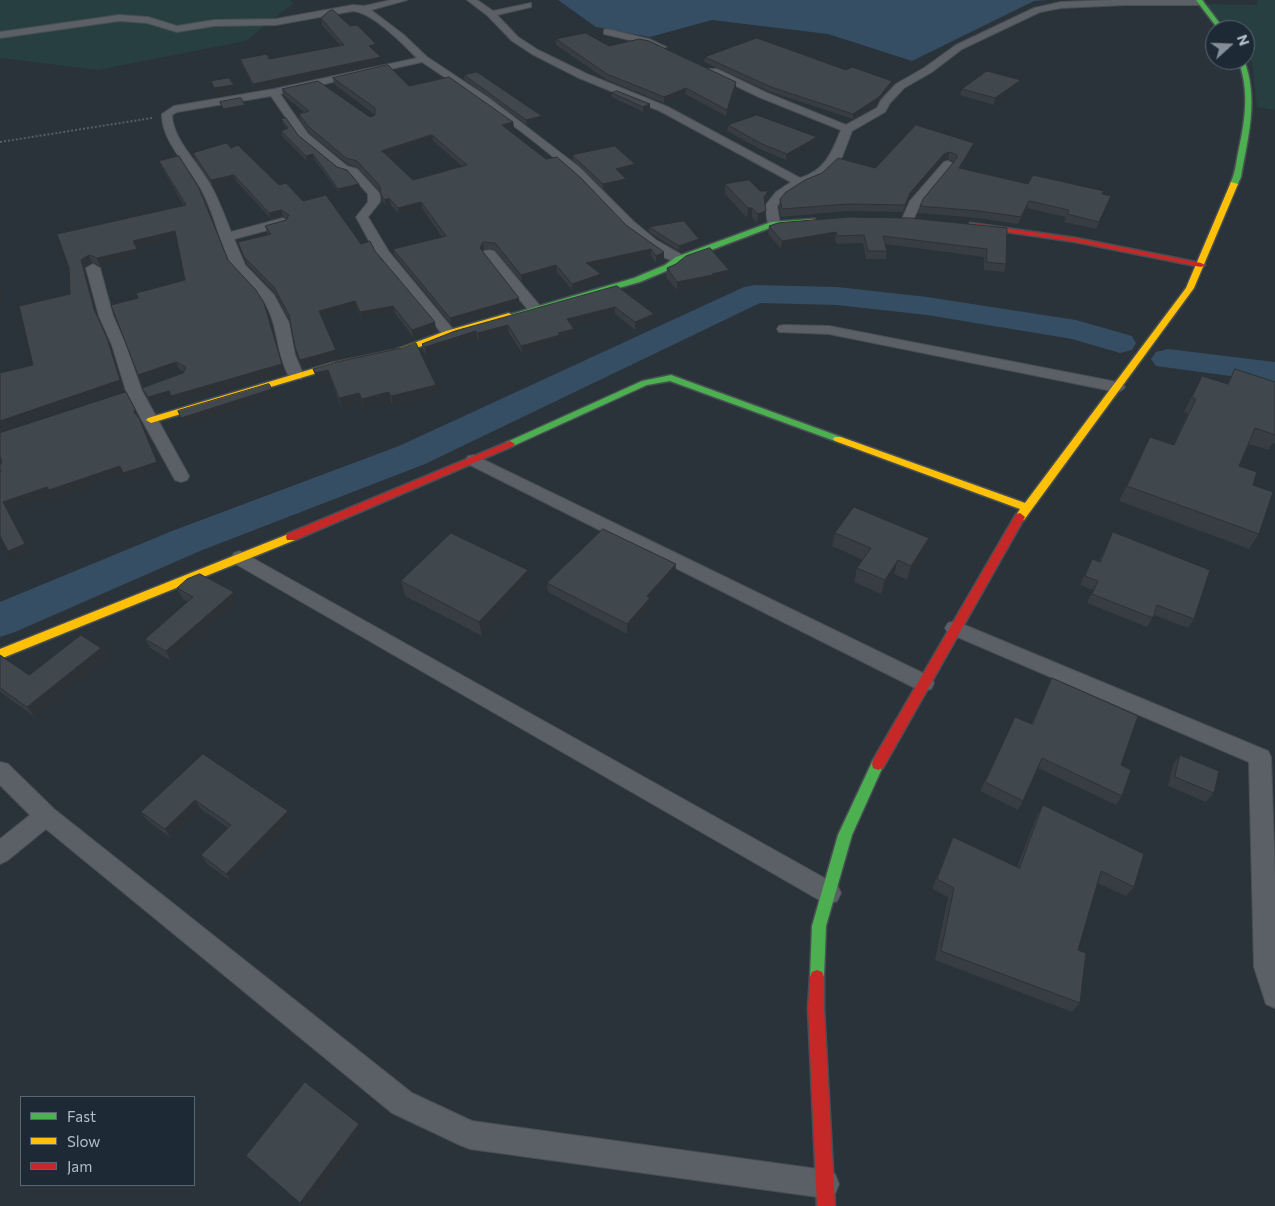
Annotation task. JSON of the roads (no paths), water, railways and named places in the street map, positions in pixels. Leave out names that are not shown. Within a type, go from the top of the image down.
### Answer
[{"type":"street","points":[[0,35],[119,18],[148,20],[177,29],[214,22],[276,22],[343,10],[364,9],[403,0]]},
{"type":"street","points":[[471,0],[491,14],[514,39],[535,52],[583,76],[664,110],[799,182]]},
{"type":"street","points":[[774,224],[771,206],[780,196],[799,182],[816,178],[836,156],[847,129],[881,110],[885,102],[900,86],[928,70],[959,47],[1037,10],[1051,7],[1125,2],[1199,1],[1214,20]]},
{"type":"street","points":[[491,14],[528,5]]},
{"type":"street","points":[[364,9],[401,37],[424,59],[486,100],[569,164],[644,237],[679,259]]},
{"type":"street","points":[[607,32],[653,43],[671,52]]},
{"type":"street","points":[[296,376],[288,355],[282,323],[269,298],[239,266],[205,185],[186,160],[167,122],[167,114],[174,109],[274,92],[424,59]]},
{"type":"street","points":[[705,68],[763,95],[847,129]]},
{"type":"street","points":[[0,771],[46,816],[402,1103],[470,1135],[826,1195],[816,1008],[819,926],[845,835],[885,750],[1018,520],[1190,288],[1202,265],[1237,177],[1250,97],[1246,70]]},
{"type":"street","points":[[322,82],[336,93]]},
{"type":"street","points":[[244,84],[250,96]]},
{"type":"street","points":[[274,92],[304,136],[343,168],[353,171],[374,194],[374,202],[362,217],[383,254],[449,333]]},
{"type":"street","points":[[908,219],[914,204],[948,164]]},
{"type":"street","points":[[151,420],[296,376],[397,352],[449,333],[637,280],[668,268],[679,259],[774,224],[820,220]]},
{"type":"street","points":[[228,237],[283,222]]},
{"type":"street","points":[[961,224],[1076,240],[1202,265]]},
{"type":"street","points":[[489,254],[536,309]]},
{"type":"street","points":[[93,268],[106,316],[119,345],[134,391],[181,476]]},
{"type":"street","points":[[784,329],[829,330],[1116,387]]},
{"type":"street","points":[[0,654],[240,558],[474,460],[645,383],[671,378],[1027,508]]},
{"type":"street","points":[[116,397],[152,385]]},
{"type":"street","points":[[474,460],[924,683]]},
{"type":"street","points":[[240,558],[829,893]]},
{"type":"street","points":[[956,628],[1260,757],[1266,967],[1275,995]]},
{"type":"street","points":[[0,854],[46,816]]},
{"type":"water","points":[[558,0],[1047,0],[1034,1],[912,61],[828,34],[712,20],[650,37],[596,27]]},
{"type":"waterway","points":[[0,620],[186,541],[412,455],[755,294],[837,296],[927,306],[1076,330],[1120,343]]},
{"type":"waterway","points":[[1168,359],[1275,372]]}]
